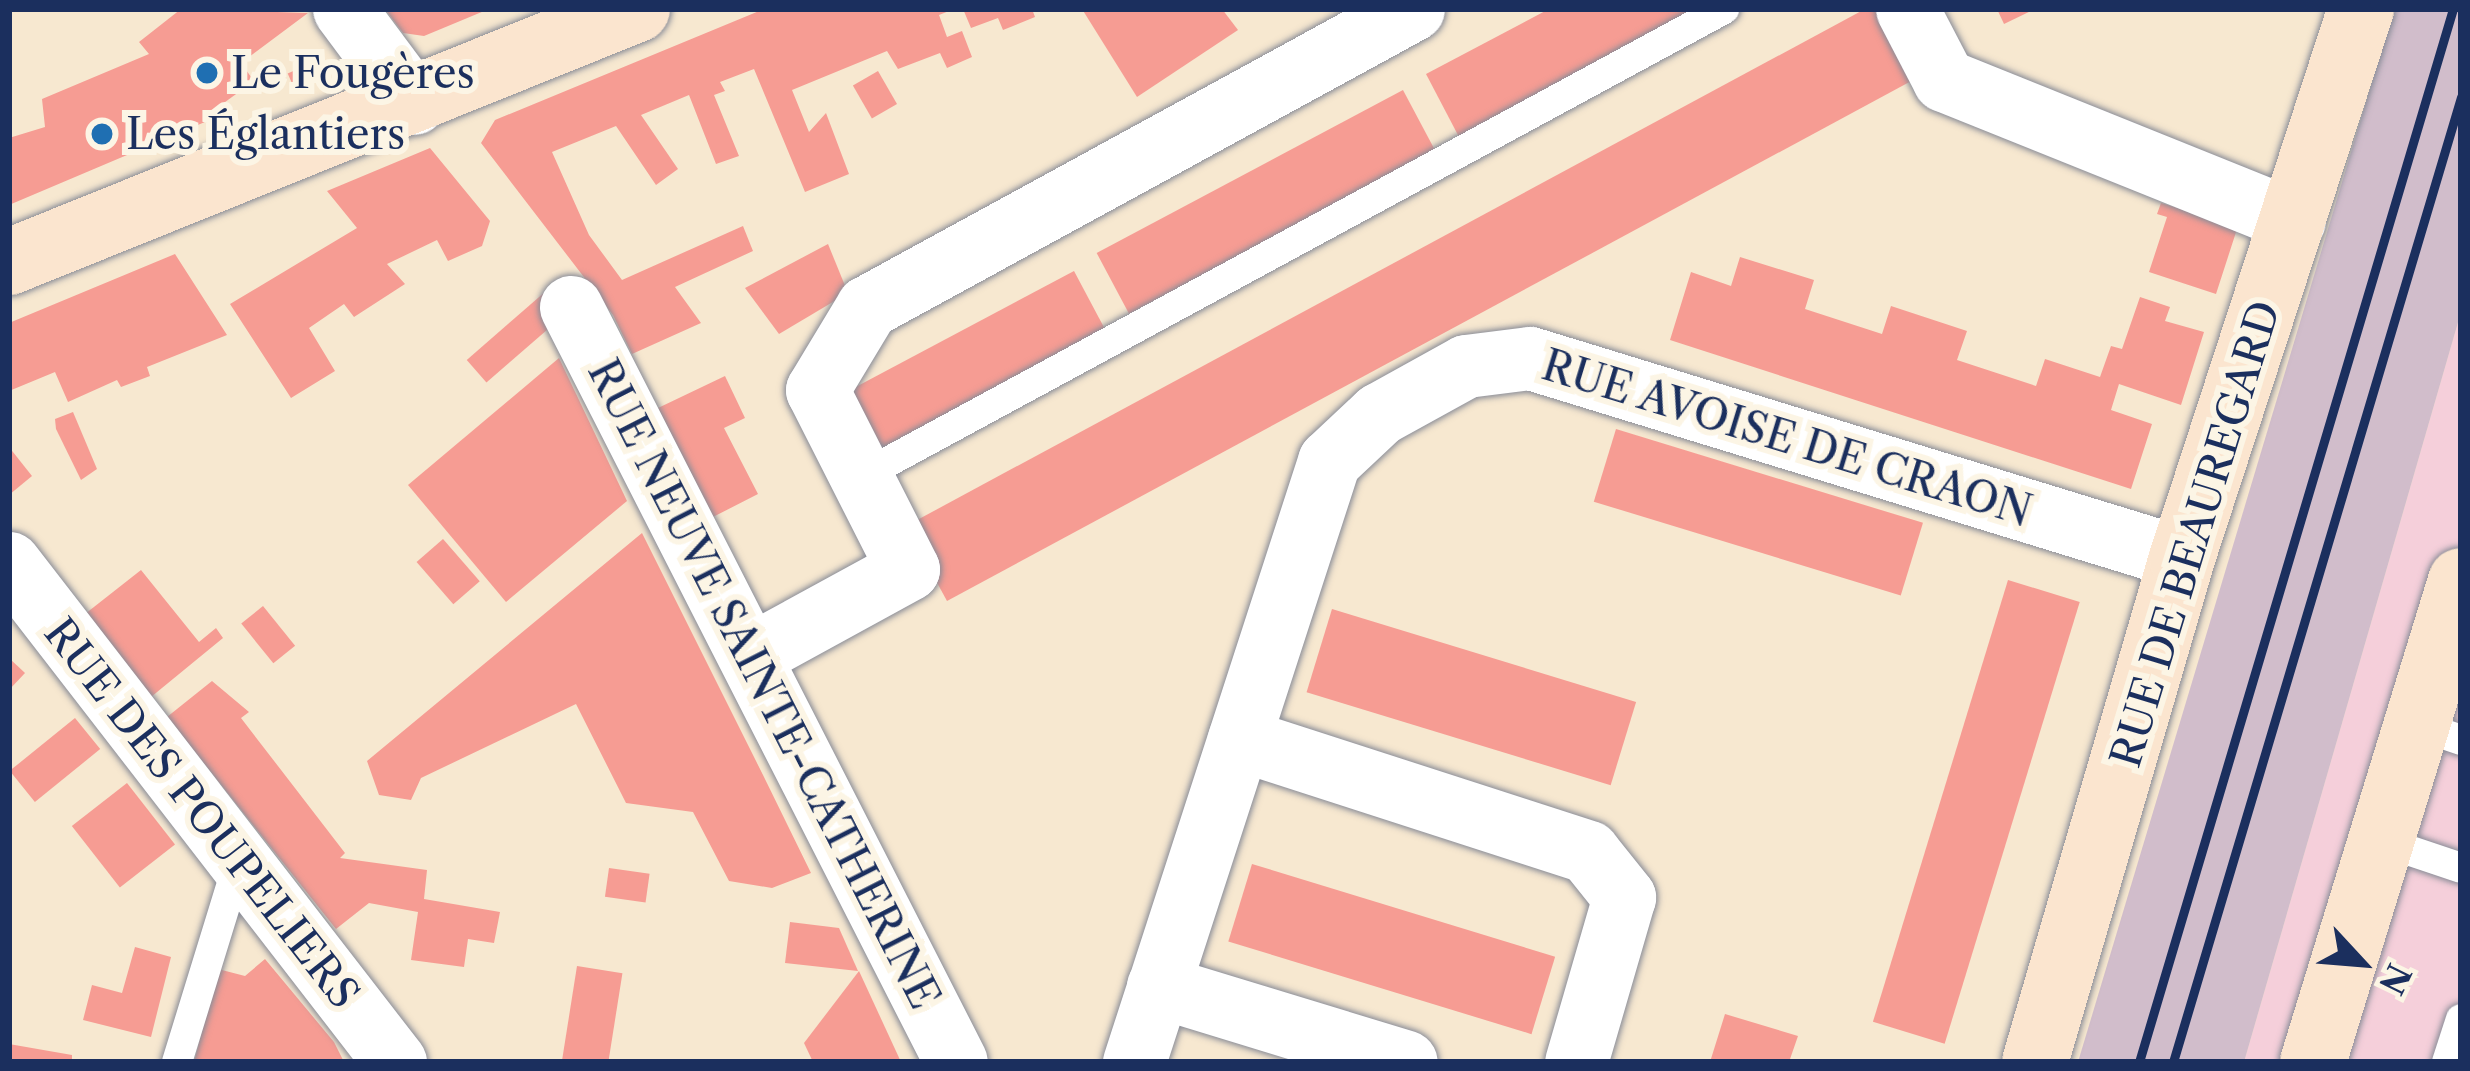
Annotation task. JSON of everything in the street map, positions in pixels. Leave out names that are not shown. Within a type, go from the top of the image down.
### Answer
[{"type":"street","points":[[344,9],[414,104]]},
{"type":"street","points":[[751,655],[908,569],[817,390],[867,307],[1413,9]]},
{"type":"street","points":[[1907,9],[1944,80],[2294,221]]},
{"type":"street","name":"RUE DE BEAUREGARD","points":[[2035,1062],[2182,559],[2361,9]]},
{"type":"street","points":[[9,262],[414,104],[598,16]]},
{"type":"street","name":"RUE NEUVE SAINTE-CATHERINE","points":[[572,307],[956,1062]]},
{"type":"street","name":"RUE AVOISE DE CRAON","points":[[1134,1062],[1329,461],[1379,414],[1466,366],[1531,358],[2182,559]]},
{"type":"street","name":"RUE DES POUPELIERS","points":[[9,563],[394,1062]]},
{"type":"street","points":[[2314,1062],[2381,841],[2439,733],[2461,581]]},
{"type":"street","points":[[1239,739],[1588,852],[1624,897],[1576,1062]]},
{"type":"street","points":[[1158,986],[1406,1062]]},
{"type":"lane","points":[[860,477],[1724,9]]},
{"type":"lane","points":[[2381,841],[2461,868]]},
{"type":"lane","points":[[177,1062],[239,861]]},
{"type":"lane","points":[[2446,1062],[2461,1018]]},
{"type":"shaded area","points":[[2394,9],[2461,9],[2461,312],[2244,1062],[2078,1062]]},
{"type":"shaded area","points":[[2461,312],[2461,1062],[2244,1062]]},
{"type":"building","name":"Les Églantiers","points":[[181,9],[308,13],[241,63],[254,81],[210,113],[212,119],[9,205],[9,138],[45,127],[42,99],[149,54],[139,42]]},
{"type":"building","points":[[385,9],[489,9],[424,36],[403,33]]},
{"type":"building","points":[[764,9],[954,9],[939,15],[947,37],[962,31],[972,57],[947,68],[940,53],[898,69],[887,51],[792,90],[809,132],[826,113],[849,174],[805,192],[754,69],[720,82],[725,91],[714,95],[739,156],[716,164],[689,95],[641,115],[678,169],[656,185],[616,126],[552,152],[589,235],[622,280],[743,226],[753,251],[675,287],[701,323],[632,354],[613,315],[481,143],[495,120]]},
{"type":"building","points":[[963,9],[1032,9],[1035,17],[1003,30],[998,18],[971,28]]},
{"type":"building","points":[[1082,9],[1222,9],[1238,30],[1137,97]]},
{"type":"building","points":[[1549,9],[1699,9],[1459,137],[1426,74]]},
{"type":"building","points":[[1865,9],[1877,9],[1915,79],[947,601],[906,526]]},
{"type":"building","points":[[1997,9],[2035,9],[2004,24]]},
{"type":"building","points":[[316,61],[321,72],[293,85],[288,74]]},
{"type":"building","points":[[878,71],[897,104],[872,118],[853,86]]},
{"type":"building","points":[[1403,90],[1435,151],[1129,314],[1097,253]]},
{"type":"building","points":[[430,148],[490,221],[482,246],[448,261],[437,240],[387,264],[405,284],[354,317],[344,304],[309,328],[335,371],[291,398],[230,304],[357,228],[327,191]]},
{"type":"building","points":[[2161,203],[2238,226],[2216,294],[2149,272],[2167,217],[2157,214]]},
{"type":"building","points":[[828,244],[848,293],[779,334],[745,288]]},
{"type":"building","points":[[175,254],[227,335],[147,367],[150,376],[121,387],[117,380],[68,402],[55,372],[9,391],[9,323]]},
{"type":"building","points":[[1740,257],[1814,280],[1805,309],[1882,334],[1891,306],[1967,331],[1957,360],[2036,386],[2045,359],[2100,377],[2111,346],[2122,349],[2140,297],[2170,307],[2165,321],[2204,332],[2181,405],[2119,384],[2111,410],[2152,424],[2131,489],[1670,340],[1691,272],[1731,286]]},
{"type":"building","points":[[1074,271],[1105,329],[868,455],[837,397]]},
{"type":"building","points":[[546,291],[566,314],[486,383],[467,360]]},
{"type":"building","points":[[559,358],[627,501],[506,602],[408,485]]},
{"type":"building","points":[[725,376],[745,418],[724,428],[758,494],[713,517],[658,408]]},
{"type":"building","points":[[73,412],[97,469],[81,480],[56,429],[55,419]]},
{"type":"building","points":[[1616,429],[1923,523],[1901,596],[1594,502]]},
{"type":"building","points":[[9,447],[32,476],[9,495]]},
{"type":"building","points":[[642,533],[811,873],[772,888],[729,881],[693,812],[626,803],[576,704],[421,778],[411,800],[379,795],[367,761]]},
{"type":"building","points":[[443,539],[480,581],[453,604],[417,562]]},
{"type":"building","points":[[141,570],[199,642],[216,628],[223,638],[151,697],[85,614]]},
{"type":"building","points":[[2008,580],[2080,602],[1945,1044],[1873,1022]]},
{"type":"building","points":[[263,606],[295,646],[273,663],[241,624]]},
{"type":"building","points":[[1332,609],[1636,702],[1611,785],[1307,692]]},
{"type":"building","points":[[9,658],[25,673],[9,690]]},
{"type":"building","points":[[212,681],[249,712],[241,718],[345,853],[340,858],[427,870],[424,899],[500,912],[494,943],[468,939],[464,967],[411,960],[418,912],[369,903],[336,929],[167,717]]},
{"type":"building","points":[[75,718],[100,749],[35,802],[10,771]]},
{"type":"building","points":[[127,783],[175,844],[120,888],[72,826]]},
{"type":"building","points":[[1252,864],[1555,957],[1531,1034],[1228,941]]},
{"type":"building","points":[[609,868],[650,874],[646,902],[605,897]]},
{"type":"building","points":[[790,922],[839,928],[858,971],[785,963]]},
{"type":"building","points":[[135,947],[171,957],[151,1037],[83,1020],[92,985],[122,993]]},
{"type":"building","points":[[265,959],[334,1042],[344,1062],[194,1062],[218,969],[245,976]]},
{"type":"building","points":[[577,966],[622,973],[608,1062],[562,1062]]},
{"type":"building","points":[[859,971],[901,1062],[813,1062],[804,1043]]},
{"type":"building","points":[[1725,1014],[1798,1036],[1789,1062],[1710,1062]]},
{"type":"building","points":[[9,1044],[72,1055],[72,1062],[9,1062]]},
{"type":"railway","points":[[2139,1062],[2453,9]]},
{"type":"railway","points":[[2173,1062],[2461,97]]},
{"type":"place","name":"Le Fougères","points":[[207,73]]},
{"type":"place","name":"Les Églantiers","points":[[102,134]]}]
